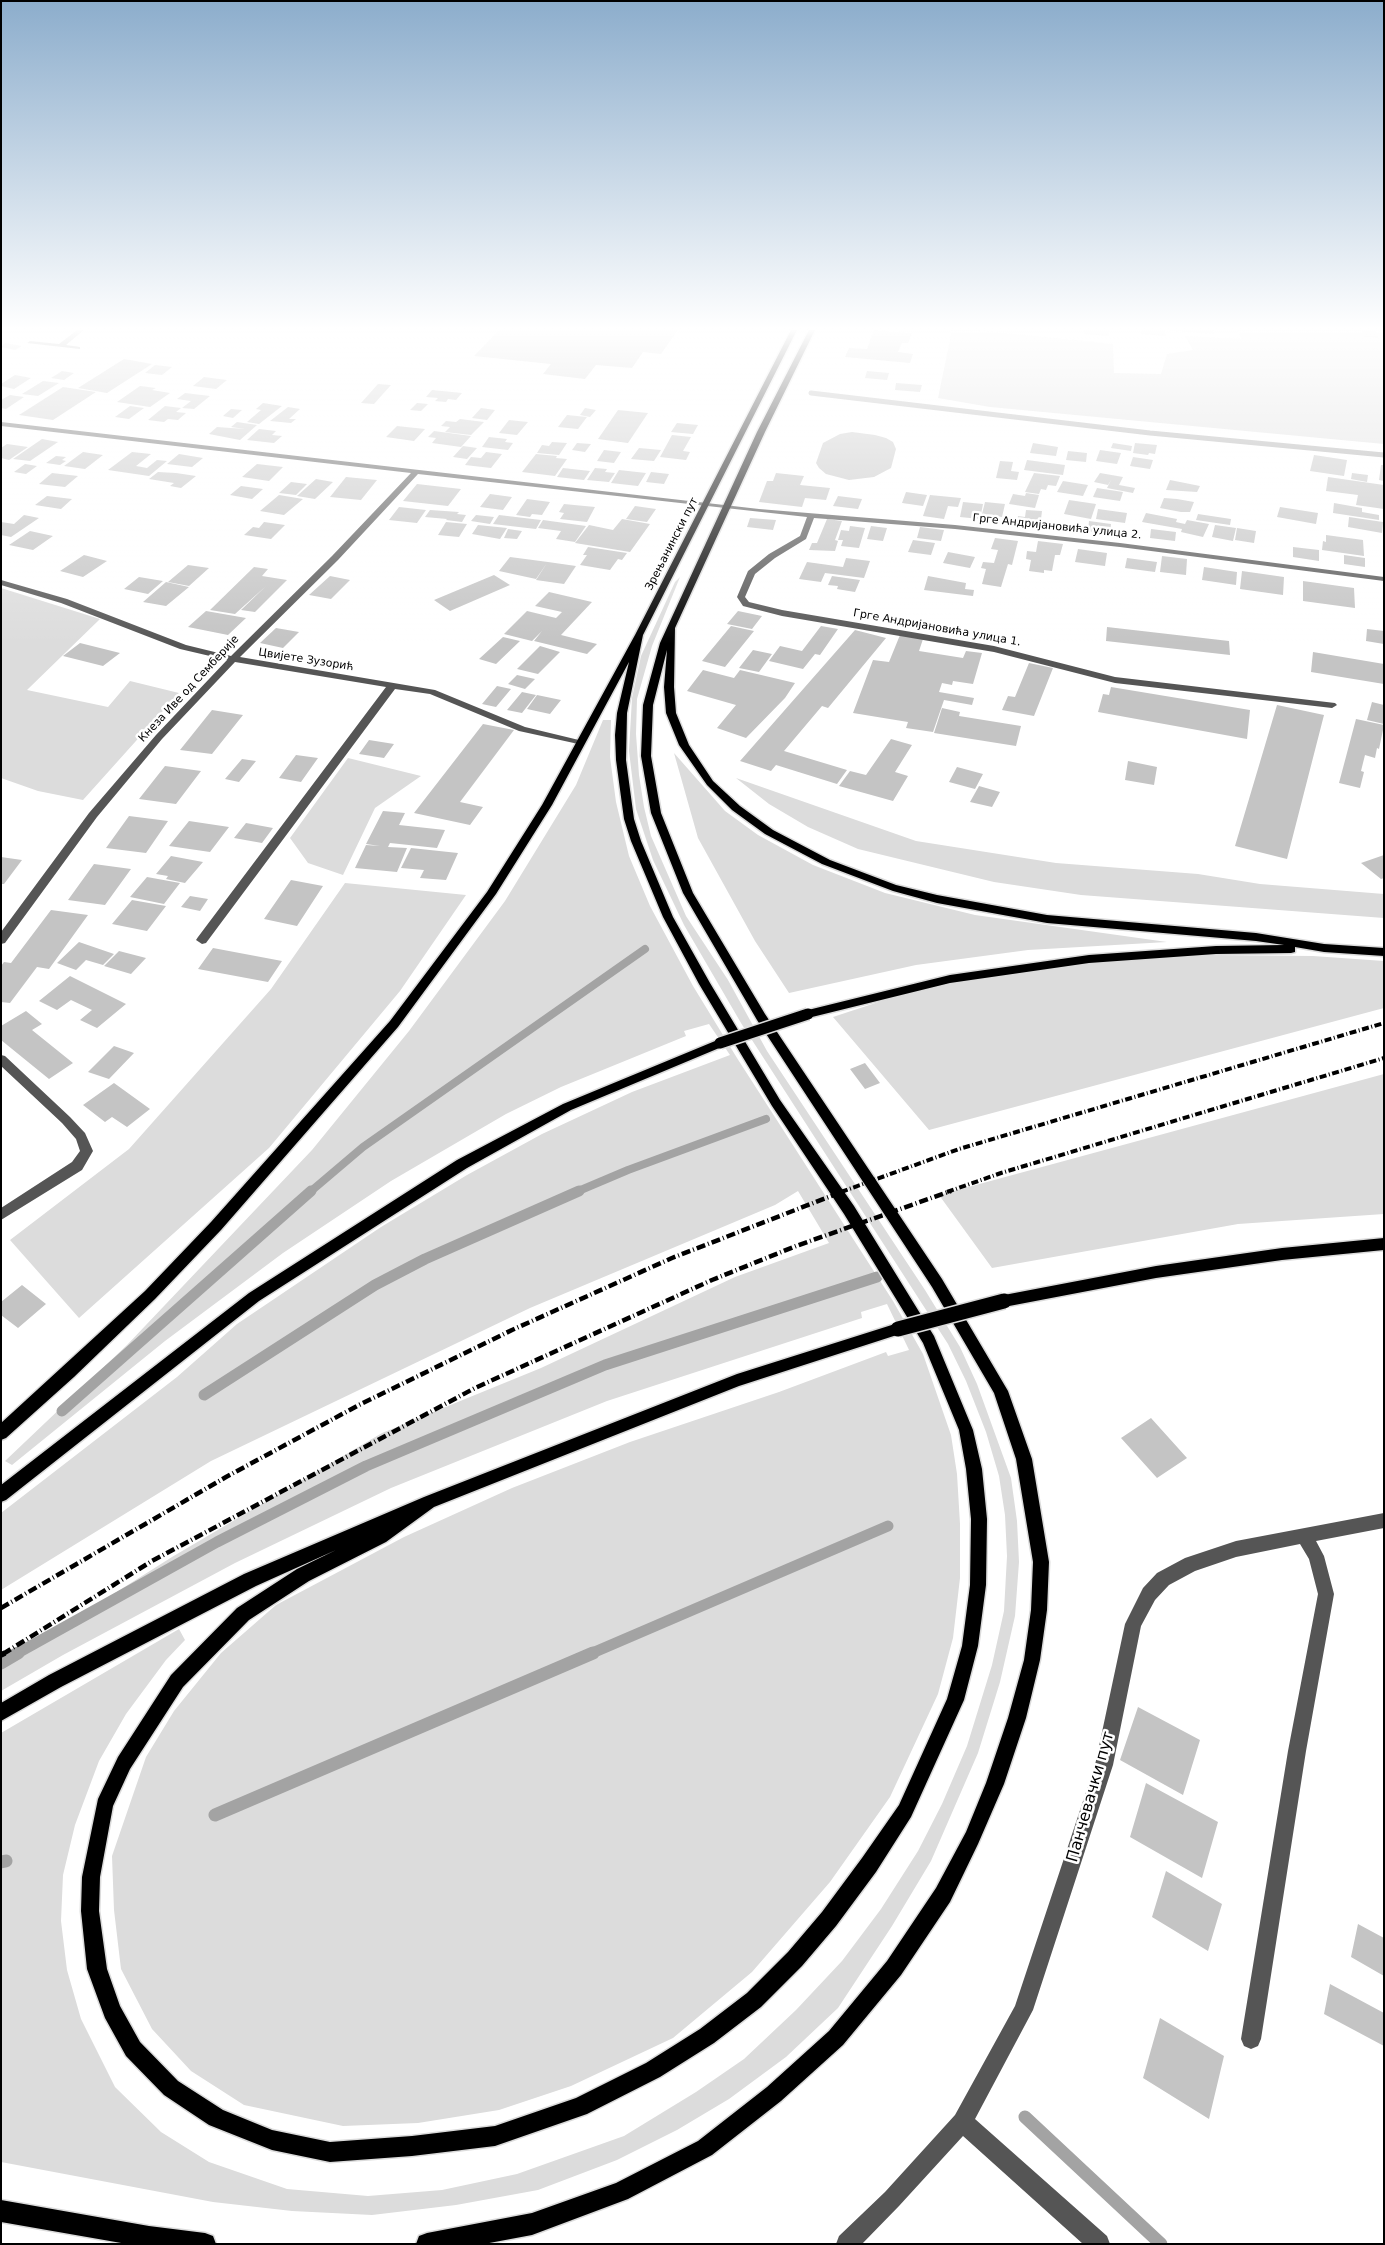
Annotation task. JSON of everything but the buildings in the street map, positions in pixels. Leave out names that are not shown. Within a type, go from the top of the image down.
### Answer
[{"type":"main road","name":"Зрењанински пут","points":[[639,635],[740,435]]},
{"type":"main road","points":[[427,2244],[532,2224],[621,2192],[705,2148],[774,2094],[836,2038],[894,1968],[943,1895],[972,1838],[995,1784],[1017,1718],[1032,1660],[1039,1610],[1041,1562],[1024,1459],[1001,1391],[937,1283],[761,1017],[688,893],[656,813],[646,756],[646,730],[648,705],[658,662],[673,623],[761,435]]},
{"type":"main road","points":[[673,623],[669,687],[671,713],[694,762],[710,783],[736,808],[769,832],[826,862],[893,888],[937,899],[1038,918],[1118,927],[1256,937],[1324,948]]},
{"type":"main road","points":[[1,1433],[109,1334],[196,1247],[285,1150],[394,1024],[503,876],[547,805],[639,635]]},
{"type":"main road","points":[[429,1502],[380,1538],[303,1575],[243,1614],[177,1680],[124,1763],[104,1805],[91,1877],[90,1911],[97,1969],[112,2010],[133,2049],[171,2088],[216,2118],[272,2140],[330,2152],[412,2146],[495,2136],[580,2107],[653,2070],[707,2036],[754,2000],[796,1959],[829,1919],[870,1865],[905,1811],[955,1700],[970,1646],[978,1585],[979,1519],[974,1468],[966,1430],[953,1396],[929,1340],[849,1210],[776,1103],[705,984],[668,917],[636,841],[629,819],[621,760],[620,735],[622,713],[639,635]]},
{"type":"main road","points":[[1,1495],[254,1297],[357,1230],[462,1164],[567,1107],[720,1043],[808,1014],[950,979],[1089,959],[1216,950],[1324,948],[1384,952]]},
{"type":"main road","points":[[1,1712],[55,1681],[250,1580],[429,1502],[737,1380],[898,1329],[1004,1301],[1156,1272],[1282,1254],[1384,1244]]},
{"type":"main road","points":[[1,2211],[149,2237],[205,2244]]},
{"type":"street","name":"Грге Андријановића улица 2.","points":[[92,435],[704,505],[811,516],[955,527],[1384,578]]},
{"type":"street","name":"Кнеза Иве од Семберије","points":[[1,940],[109,795],[159,738],[233,660],[335,558],[415,473]]},
{"type":"street","name":"Грге Андријановића улица 1.","points":[[811,516],[802,537],[772,556],[752,573],[741,596],[746,604],[994,649],[1115,680],[1332,705]]},
{"type":"street","name":"Цвијете Зузорић","points":[[1,582],[64,601],[182,647],[233,660],[440,694],[522,729],[580,743]]},
{"type":"street","points":[[202,940],[392,686]]},
{"type":"street","points":[[1,1059],[81,1136],[87,1151],[77,1166],[1,1215]]},
{"type":"street","name":"Панчевачки пут","points":[[847,2244],[892,2199],[962,2122],[1023,2010],[1104,1765],[1133,1624],[1149,1594],[1163,1580],[1191,1564],[1236,1548],[1304,1537],[1384,1520]]},
{"type":"street","points":[[1251,2039],[1297,1751],[1326,1594],[1316,1556],[1304,1537]]},
{"type":"street","points":[[962,2122],[1099,2244]]},
{"type":"shaded area","points":[[1286,435],[1384,435],[1384,444]]},
{"type":"shaded area","points":[[680,577],[652,646],[637,699],[636,734],[639,775],[651,836],[686,916],[728,980],[767,1051],[925,1290],[960,1347],[977,1384],[1011,1478],[1017,1521],[1019,1562],[1015,1616],[1000,1682],[978,1753],[931,1861],[892,1926],[838,2008],[786,2057],[729,2099],[677,2130],[617,2160],[538,2190],[456,2205],[372,2215],[292,2211],[213,2202],[1,2162],[1,1733],[179,1629],[185,1640],[166,1660],[126,1714],[99,1761],[75,1825],[63,1875],[61,1921],[67,1970],[81,2019],[115,2087],[161,2132],[209,2162],[287,2189],[368,2196],[442,2190],[517,2174],[624,2136],[696,2092],[744,2059],[796,2010],[842,1961],[881,1909],[918,1851],[942,1804],[967,1746],[992,1665],[1004,1611],[1007,1556],[1005,1515],[999,1476],[986,1432],[966,1381],[948,1344],[741,1023],[684,925],[653,860],[636,809],[629,751],[632,698],[641,656],[675,582]]},
{"type":"shaded area","points":[[1,588],[100,619],[27,690],[108,707],[130,681],[179,693],[83,800],[38,791],[1,778]]},
{"type":"shaded area","points":[[603,720],[611,720],[610,757],[616,802],[629,856],[650,906],[693,986],[893,1301],[923,1354],[951,1435],[957,1474],[960,1524],[960,1578],[953,1638],[938,1694],[890,1797],[830,1882],[752,1972],[673,2038],[571,2086],[499,2110],[418,2123],[343,2126],[244,2105],[191,2071],[152,2029],[121,1969],[114,1910],[112,1856],[146,1757],[174,1711],[221,1653],[276,1605],[404,1537],[512,1488],[630,1442],[779,1392],[886,1352],[888,1356],[909,1350],[887,1304],[861,1312],[862,1318],[607,1401],[391,1488],[235,1563],[63,1655],[1,1691],[1,1665],[172,1557],[382,1433],[541,1368],[735,1277],[829,1243],[798,1191],[775,1205],[530,1308],[211,1461],[1,1590],[1,1513],[177,1377],[237,1324],[381,1227],[467,1175],[542,1134],[632,1092],[730,1055],[709,1024],[684,1031],[686,1036],[561,1087],[506,1114],[391,1181],[283,1253],[165,1341],[12,1465],[5,1461],[127,1345],[312,1150],[409,1031],[505,901],[576,785]]},
{"type":"shaded area","points":[[674,753],[725,811],[758,835],[813,865],[885,893],[975,915],[1167,942],[1028,950],[916,965],[789,993],[755,941],[698,838]]},
{"type":"shaded area","points":[[348,758],[421,776],[375,808],[343,875],[308,863],[290,838]]},
{"type":"shaded area","points":[[736,778],[916,841],[1056,863],[1198,874],[1260,884],[1384,894],[1384,918],[1081,895],[994,882],[858,849],[808,827],[769,804]]},
{"type":"shaded area","points":[[345,883],[466,895],[400,991],[269,1148],[79,1318],[10,1240],[129,1149],[271,989]]},
{"type":"shaded area","points":[[1204,955],[1313,956],[1384,961],[1384,1008],[929,1130],[833,1017],[945,980],[1073,963]]},
{"type":"shaded area","points":[[1384,1074],[1384,1214],[1238,1224],[992,1268],[939,1195]]},
{"type":"waterway","points":[[1169,435],[1384,455]]},
{"type":"waterway","points":[[310,1192],[363,1147],[645,949]]},
{"type":"waterway","points":[[576,1192],[628,1170],[766,1119]]},
{"type":"waterway","points":[[62,1411],[311,1191]]},
{"type":"waterway","points":[[204,1395],[375,1285],[425,1259],[579,1191]]},
{"type":"waterway","points":[[16,1654],[217,1542],[366,1466],[605,1365],[877,1277]]},
{"type":"waterway","points":[[590,1654],[888,1526]]},
{"type":"waterway","points":[[1,1663],[18,1653]]},
{"type":"waterway","points":[[215,1815],[593,1653]]},
{"type":"waterway","points":[[1,1862],[6,1861]]},
{"type":"waterway","points":[[1025,2117],[1161,2244]]},
{"type":"railway","points":[[841,1192],[959,1149],[1384,1023]]},
{"type":"railway","points":[[947,1192],[1001,1173],[1384,1058]]},
{"type":"railway","points":[[1,1608],[226,1477],[359,1405],[512,1330],[672,1258],[844,1191]]},
{"type":"railway","points":[[3,1654],[152,1561],[475,1388],[712,1280],[796,1246],[951,1191]]}]
